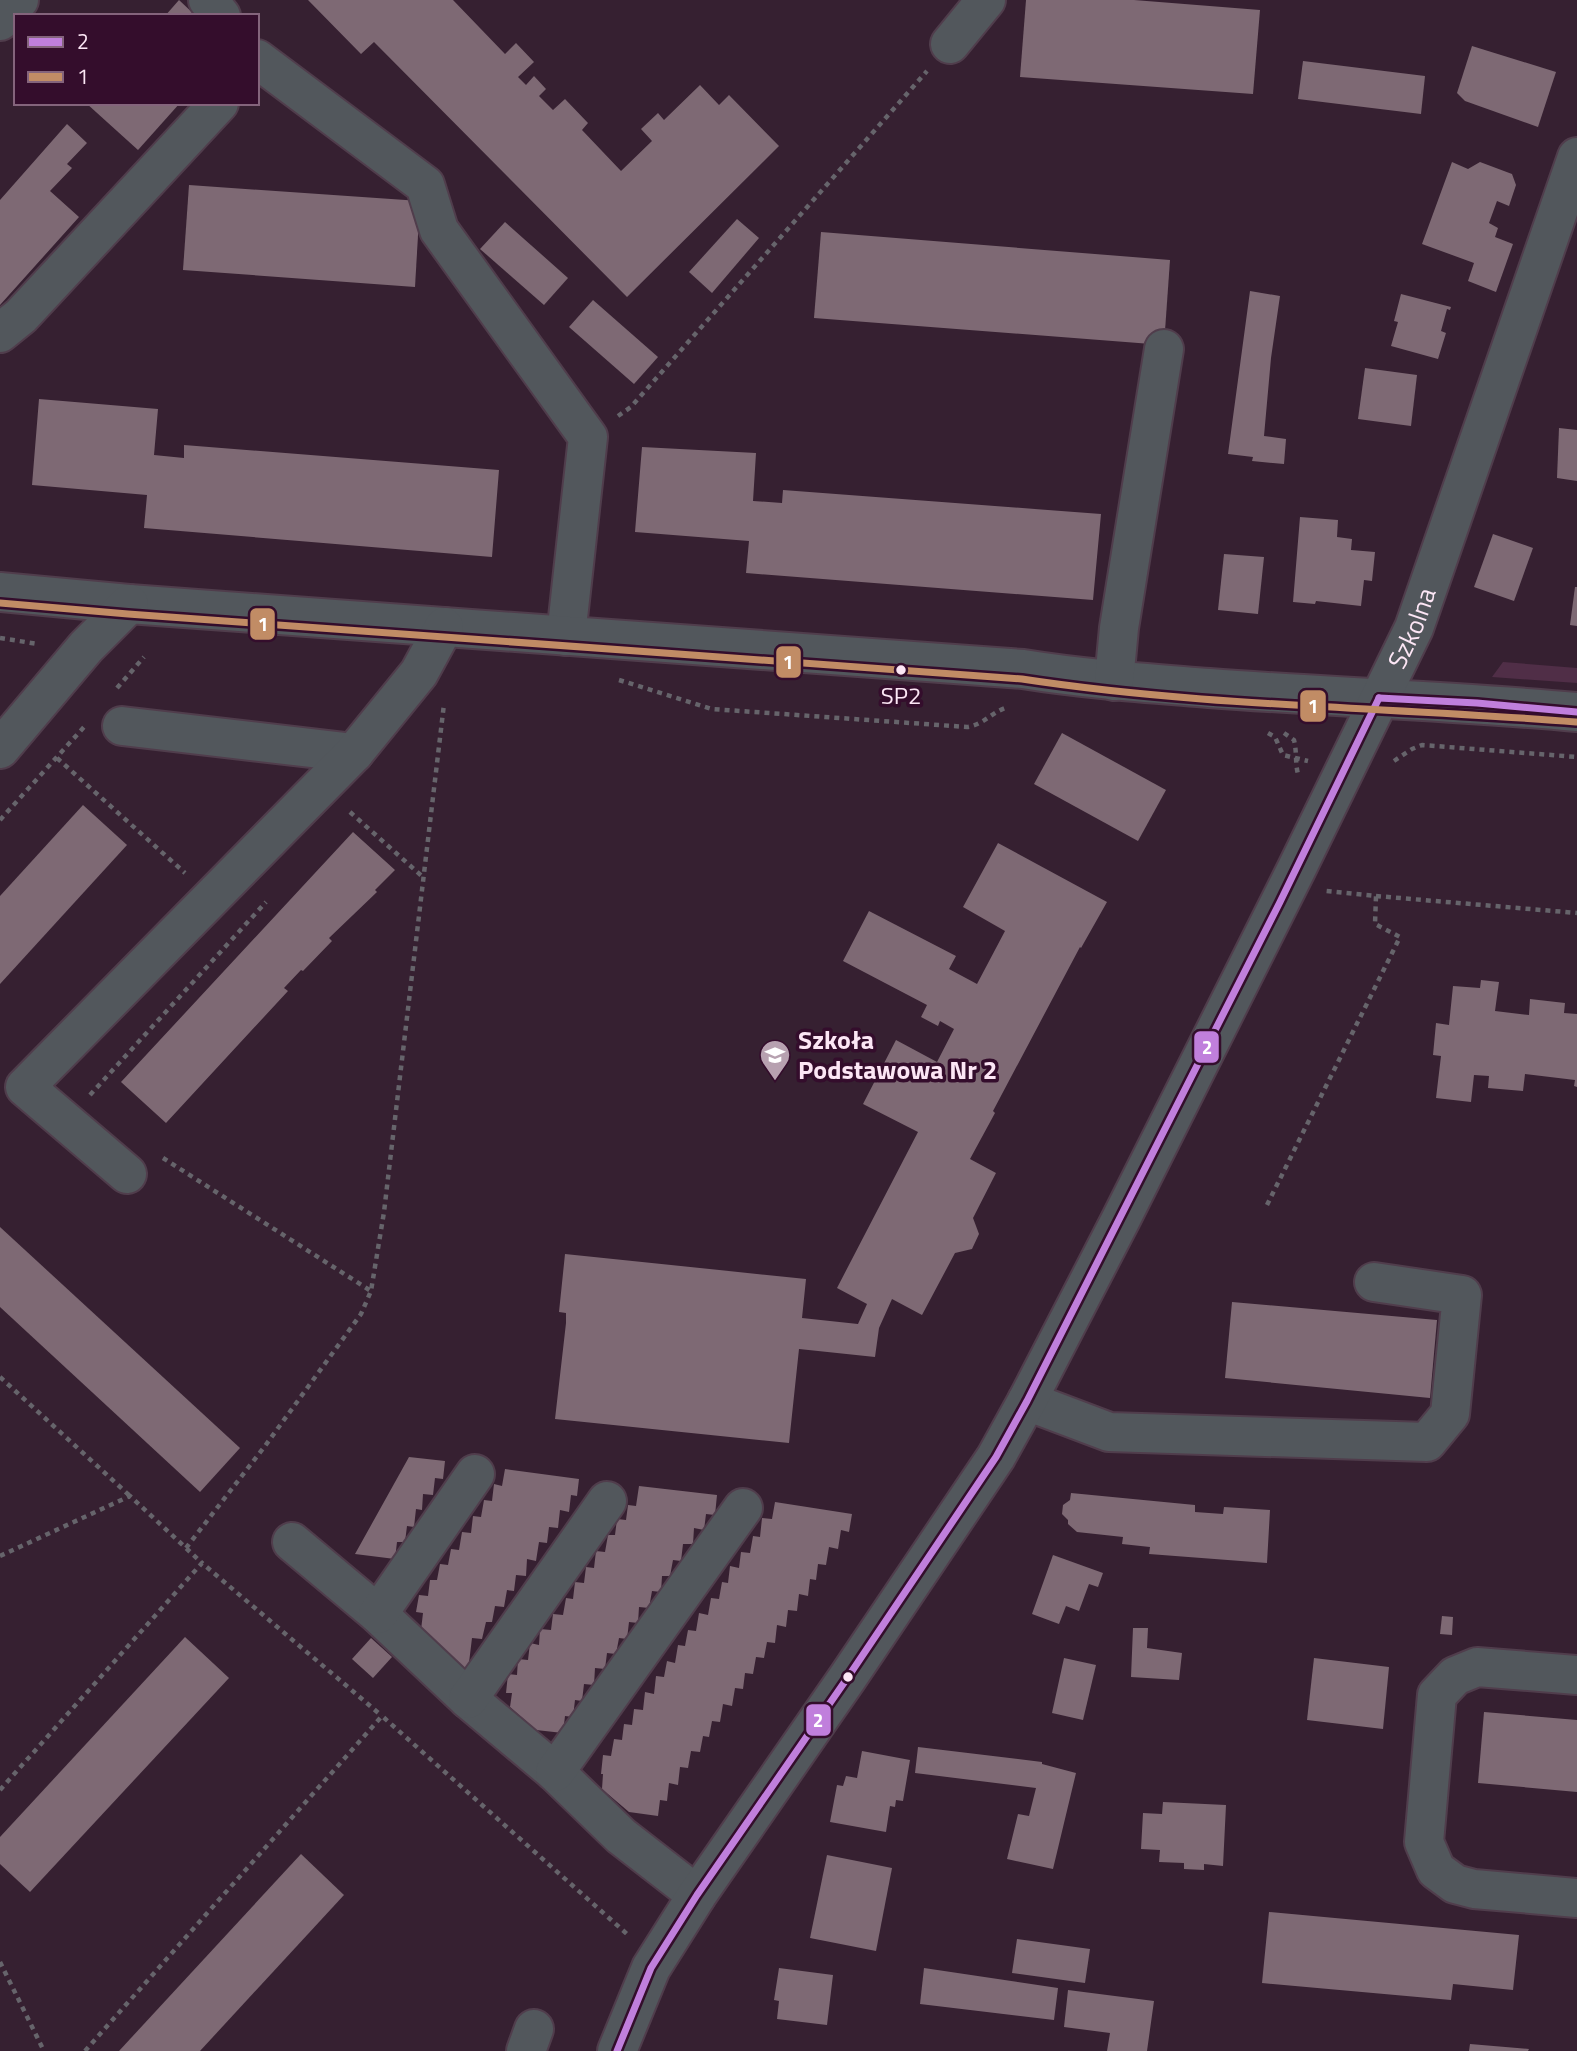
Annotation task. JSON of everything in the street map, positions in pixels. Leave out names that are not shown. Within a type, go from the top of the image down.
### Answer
[{"type":"street","points":[[208,0],[219,14]]},
{"type":"street","points":[[950,44],[986,0]]},
{"type":"street","points":[[259,62],[425,185],[439,230],[589,437],[566,636]]},
{"type":"street","points":[[0,333],[21,316],[217,105]]},
{"type":"street","name":"Szkolna","points":[[617,2051],[651,1968],[697,1895],[996,1457],[1027,1401],[1343,775],[1414,628],[1577,157]]},
{"type":"street","points":[[1114,681],[1119,628],[1164,349]]},
{"type":"street","points":[[0,592],[129,604],[1023,669],[1114,681],[1285,694],[1477,703],[1577,712]]},
{"type":"street","points":[[0,749],[86,647],[129,604]]},
{"type":"street","points":[[141,1162],[25,1087],[354,752],[419,673],[444,627]]},
{"type":"street","points":[[108,713],[354,752]]},
{"type":"street","points":[[1027,1401],[1109,1432],[1427,1442],[1450,1414],[1462,1295],[1374,1282]]},
{"type":"street","points":[[378,1614],[475,1474]]},
{"type":"street","points":[[468,1699],[607,1501]]},
{"type":"street","points":[[555,1772],[743,1508]]},
{"type":"street","points":[[292,1542],[378,1614],[468,1699],[555,1772],[621,1836],[697,1895]]},
{"type":"street","points":[[1577,1675],[1477,1667],[1455,1676],[1446,1685],[1437,1695],[1424,1842],[1436,1870],[1455,1884],[1474,1889],[1577,1898]]},
{"type":"path","points":[[589,437],[631,407],[950,44]]},
{"type":"path","points":[[0,638],[86,647]]},
{"type":"path","points":[[0,820],[57,758],[108,713],[144,657]]},
{"type":"path","points":[[617,680],[712,709],[953,726],[975,726],[1001,709],[1014,706]]},
{"type":"path","points":[[1285,694],[1281,731],[1294,740],[1299,775],[1383,774],[1401,755],[1422,745],[1577,757]]},
{"type":"path","points":[[186,1548],[265,1446],[360,1314],[371,1291],[385,1199],[444,702]]},
{"type":"path","points":[[1267,733],[1275,737],[1283,755],[1343,775]]},
{"type":"path","points":[[57,758],[212,897]]},
{"type":"path","points":[[349,811],[424,878]]},
{"type":"path","points":[[1318,891],[1577,913]]},
{"type":"path","points":[[100,1103],[90,1095],[275,892]]},
{"type":"path","points":[[1267,1205],[1400,937],[1375,924],[1376,896]]},
{"type":"path","points":[[141,1162],[164,1160],[371,1291]]},
{"type":"path","points":[[0,1377],[202,1563],[382,1716],[636,1941]]},
{"type":"path","points":[[0,1556],[130,1496]]},
{"type":"path","points":[[0,1790],[202,1563]]},
{"type":"path","points":[[85,2051],[382,1716]]},
{"type":"path","points":[[0,1962],[44,2051]]},
{"type":"shaded area","points":[[1503,662],[1577,668],[1577,683],[1492,677]]},
{"type":"building","points":[[179,0],[194,14],[167,14]]},
{"type":"building","points":[[308,0],[453,0],[505,54],[516,43],[534,62],[518,77],[526,85],[534,76],[546,89],[539,96],[553,110],[565,99],[588,123],[582,130],[621,171],[652,141],[641,129],[658,113],[664,120],[700,85],[719,105],[729,95],[779,146],[627,297],[374,42],[361,54]]},
{"type":"building","points":[[1026,0],[1134,0],[1260,10],[1253,94],[1020,77]]},
{"type":"building","points":[[1472,46],[1556,72],[1538,127],[1465,101],[1457,93]]},
{"type":"building","points":[[1303,61],[1425,76],[1421,114],[1298,99]]},
{"type":"building","points":[[88,105],[178,105],[138,150]]},
{"type":"building","points":[[67,124],[87,143],[67,164],[72,168],[50,191],[79,217],[0,305],[0,200]]},
{"type":"building","points":[[1452,162],[1468,169],[1480,162],[1512,174],[1516,185],[1509,206],[1497,201],[1489,223],[1498,228],[1495,237],[1513,244],[1496,292],[1468,281],[1474,263],[1422,244]]},
{"type":"building","points":[[189,185],[420,201],[415,287],[183,270]]},
{"type":"building","points":[[737,219],[759,238],[712,293],[689,272]]},
{"type":"building","points":[[505,222],[568,278],[544,305],[480,249]]},
{"type":"building","points":[[821,232],[1170,260],[1164,345],[814,318]]},
{"type":"building","points":[[1250,291],[1280,296],[1264,436],[1286,439],[1284,464],[1252,461],[1253,457],[1228,454]]},
{"type":"building","points":[[1401,294],[1451,307],[1450,310],[1447,309],[1441,331],[1446,333],[1438,359],[1391,346],[1398,322],[1394,321]]},
{"type":"building","points":[[593,300],[658,357],[634,384],[569,327]]},
{"type":"building","points":[[1365,368],[1417,375],[1411,426],[1358,419]]},
{"type":"building","points":[[39,399],[158,409],[154,455],[184,458],[184,445],[499,470],[492,557],[144,528],[147,495],[32,485]]},
{"type":"building","points":[[1559,428],[1577,430],[1577,481],[1557,478]]},
{"type":"building","points":[[642,447],[756,453],[753,501],[782,503],[783,490],[1101,514],[1093,600],[746,573],[749,541],[635,532]]},
{"type":"building","points":[[1300,517],[1338,520],[1337,537],[1352,539],[1351,550],[1375,552],[1372,581],[1364,580],[1361,606],[1316,601],[1315,604],[1293,602]]},
{"type":"building","points":[[1493,534],[1533,548],[1514,601],[1474,587]]},
{"type":"building","points":[[1224,554],[1264,557],[1258,614],[1218,610]]},
{"type":"building","points":[[1577,587],[1577,626],[1570,625]]},
{"type":"building","points":[[1062,733],[1166,790],[1138,841],[1034,784]]},
{"type":"building","points":[[83,805],[127,845],[0,984],[0,896]]},
{"type":"building","points":[[353,832],[395,870],[375,890],[377,892],[329,938],[332,941],[284,988],[288,991],[166,1123],[121,1082]]},
{"type":"building","points":[[998,843],[1107,902],[1080,947],[970,1159],[996,1173],[973,1218],[979,1234],[972,1249],[955,1253],[922,1315],[892,1299],[879,1328],[875,1357],[799,1349],[789,1443],[555,1419],[566,1323],[566,1313],[559,1312],[565,1254],[806,1279],[802,1318],[858,1324],[867,1304],[837,1288],[918,1132],[863,1104],[896,1040],[937,1062],[954,1029],[940,1021],[938,1026],[921,1017],[927,1005],[843,961],[869,911],[956,956],[949,969],[977,984],[1005,931],[963,907]]},
{"type":"building","points":[[1481,980],[1499,982],[1495,1011],[1529,1015],[1530,999],[1565,1003],[1564,1013],[1577,1014],[1577,1087],[1574,1086],[1575,1080],[1525,1074],[1523,1091],[1488,1088],[1489,1076],[1474,1075],[1471,1102],[1436,1098],[1441,1056],[1433,1055],[1436,1023],[1449,1025],[1453,986],[1480,988]]},
{"type":"building","points":[[0,1227],[240,1448],[200,1492],[0,1307]]},
{"type":"building","points":[[1232,1302],[1437,1320],[1430,1398],[1225,1378]]},
{"type":"building","points":[[409,1457],[445,1461],[443,1479],[435,1478],[433,1495],[423,1494],[422,1510],[416,1509],[414,1527],[407,1526],[405,1542],[397,1542],[395,1559],[355,1554]]},
{"type":"building","points":[[505,1469],[579,1479],[577,1496],[571,1495],[569,1512],[560,1510],[558,1528],[549,1527],[547,1543],[539,1542],[536,1561],[527,1559],[526,1576],[516,1575],[514,1591],[507,1590],[504,1607],[495,1606],[492,1622],[486,1622],[482,1639],[472,1638],[468,1671],[421,1630],[423,1613],[416,1612],[419,1595],[428,1596],[430,1580],[437,1580],[440,1564],[448,1565],[451,1549],[459,1550],[462,1532],[471,1533],[473,1516],[481,1517],[484,1500],[492,1501],[494,1484],[502,1486]]},
{"type":"building","points":[[639,1486],[717,1495],[715,1515],[706,1514],[704,1530],[694,1528],[693,1544],[683,1544],[681,1561],[673,1560],[670,1576],[662,1576],[661,1592],[652,1591],[649,1608],[639,1607],[638,1623],[629,1622],[627,1639],[619,1638],[616,1654],[607,1653],[605,1669],[595,1668],[594,1685],[584,1684],[582,1701],[575,1700],[573,1717],[565,1716],[563,1733],[536,1730],[510,1707],[512,1693],[506,1693],[508,1674],[517,1675],[518,1659],[528,1660],[530,1643],[539,1645],[540,1629],[551,1630],[553,1614],[563,1615],[566,1598],[573,1599],[575,1582],[584,1583],[586,1567],[594,1568],[596,1551],[605,1552],[608,1535],[615,1535],[617,1519],[626,1520],[628,1505],[636,1506]]},
{"type":"building","points":[[1071,1493],[1195,1505],[1195,1512],[1223,1514],[1224,1507],[1270,1510],[1267,1563],[1149,1554],[1150,1547],[1122,1544],[1123,1537],[1077,1532],[1062,1514],[1063,1505],[1070,1500]]},
{"type":"building","points":[[775,1502],[852,1514],[849,1532],[841,1530],[838,1549],[829,1547],[826,1565],[818,1564],[816,1580],[810,1579],[808,1596],[799,1594],[797,1611],[788,1610],[786,1627],[777,1625],[775,1643],[767,1642],[764,1658],[756,1657],[753,1674],[745,1673],[743,1689],[735,1688],[732,1706],[723,1704],[720,1722],[712,1721],[709,1737],[703,1736],[700,1752],[691,1751],[688,1768],[680,1767],[678,1785],[669,1783],[667,1801],[660,1800],[658,1816],[629,1812],[602,1789],[603,1755],[611,1756],[614,1739],[622,1740],[624,1724],[632,1725],[634,1709],[643,1710],[645,1692],[654,1694],[656,1676],[664,1677],[667,1661],[675,1663],[678,1645],[685,1646],[688,1630],[696,1631],[699,1613],[708,1615],[711,1598],[719,1599],[722,1582],[728,1583],[730,1566],[739,1568],[741,1552],[750,1553],[753,1536],[760,1537],[762,1518],[772,1519]]},
{"type":"building","points":[[1053,1555],[1103,1573],[1098,1587],[1089,1584],[1079,1611],[1066,1606],[1059,1624],[1032,1614]]},
{"type":"building","points":[[1442,1616],[1453,1617],[1452,1635],[1440,1634]]},
{"type":"building","points":[[1133,1628],[1148,1628],[1147,1648],[1182,1653],[1179,1680],[1131,1677]]},
{"type":"building","points":[[185,1637],[229,1678],[30,1892],[0,1864],[0,1837]]},
{"type":"building","points":[[371,1638],[392,1657],[373,1678],[352,1659]]},
{"type":"building","points":[[1064,1658],[1096,1665],[1083,1720],[1052,1713]]},
{"type":"building","points":[[1314,1658],[1389,1667],[1383,1729],[1307,1720]]},
{"type":"building","points":[[1484,1712],[1577,1720],[1577,1792],[1478,1783]]},
{"type":"building","points":[[918,1747],[1042,1762],[1076,1773],[1053,1869],[1007,1859],[1018,1814],[1029,1816],[1036,1788],[915,1773]]},
{"type":"building","points":[[862,1751],[910,1760],[903,1801],[896,1800],[895,1807],[890,1806],[886,1832],[830,1822],[837,1785],[843,1786],[846,1776],[857,1778]]},
{"type":"building","points":[[1163,1802],[1226,1805],[1223,1866],[1204,1864],[1204,1870],[1184,1869],[1184,1863],[1159,1862],[1160,1850],[1141,1849],[1143,1813],[1162,1814]]},
{"type":"building","points":[[301,1854],[344,1895],[200,2051],[119,2051]]},
{"type":"building","points":[[827,1855],[892,1868],[876,1951],[810,1938]]},
{"type":"building","points":[[1269,1912],[1519,1935],[1513,1990],[1453,1984],[1451,2000],[1262,1983]]},
{"type":"building","points":[[1017,1939],[1090,1949],[1085,1983],[1012,1973]]},
{"type":"building","points":[[779,1968],[833,1975],[827,2025],[777,2019],[779,2001],[774,2000]]},
{"type":"building","points":[[924,1968],[1058,1988],[1054,2020],[920,2004]]},
{"type":"building","points":[[1068,1990],[1154,2001],[1147,2051],[1107,2051],[1110,2033],[1064,2027]]},
{"type":"building","points":[[1470,2044],[1529,2049],[1469,2051]]},
{"type":"transit line","name":"1","points":[[0,603],[1022,679],[1229,701],[1576,722]]},
{"type":"transit line","name":"2","points":[[1379,698],[1577,712]]},
{"type":"transit line","name":"2","points":[[617,2051],[651,1968],[697,1895],[996,1457],[1280,902],[1379,698]]},
{"type":"place","name":"SP2","points":[[901,670]]},
{"type":"place","name":"Szkoła Podstawowa Nr 2","points":[[775,1082]]}]
